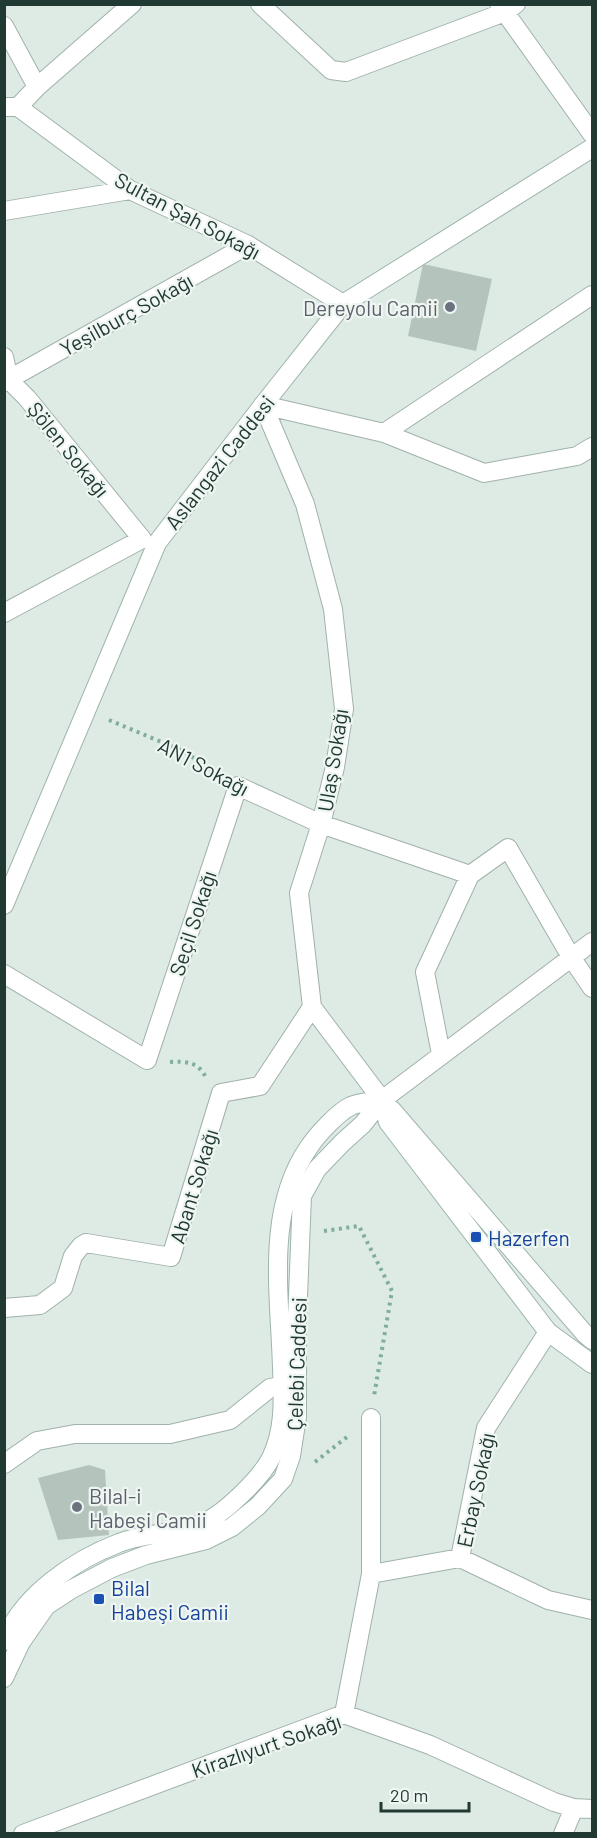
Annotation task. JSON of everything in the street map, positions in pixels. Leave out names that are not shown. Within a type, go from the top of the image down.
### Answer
[{"type":"street","points":[[11,107],[132,4]]},
{"type":"street","points":[[260,4],[330,70],[346,72],[507,7],[592,134]]},
{"type":"street","points":[[4,26],[37,87]]},
{"type":"street","name":"Sultan Şah Sokağı","points":[[11,107],[130,190],[248,245],[343,304]]},
{"type":"street","name":"Aslangazi Caddesi","points":[[4,905],[86,711],[149,541],[263,405],[343,304],[592,148]]},
{"type":"street","points":[[4,211],[130,190]]},
{"type":"street","name":"Yeşilburç Sokağı","points":[[7,381],[248,245]]},
{"type":"street","points":[[384,432],[592,296]]},
{"type":"street","points":[[4,357],[7,381]]},
{"type":"street","name":"Şölen Sokağı","points":[[7,381],[27,398],[149,541]]},
{"type":"street","points":[[263,405],[384,432],[484,473],[587,454]]},
{"type":"street","name":"Ulaş Sokağı","points":[[263,405],[305,504],[333,609],[344,709],[335,767],[321,824],[299,892],[312,1007]]},
{"type":"street","points":[[4,613],[149,541]]},
{"type":"street","name":"AN1 Sokağı","points":[[238,786],[321,824],[470,875]]},
{"type":"street","name":"Seçil Sokağı","points":[[147,1060],[238,786]]},
{"type":"street","points":[[441,1054],[425,972],[470,875],[507,848],[571,957],[592,988]]},
{"type":"street","points":[[382,1100],[592,942]]},
{"type":"street","points":[[4,974],[147,1060]]},
{"type":"street","points":[[221,1093],[260,1086],[312,1007],[382,1100],[585,1335],[592,1340]]},
{"type":"street","name":"Abant Sokağı","points":[[4,1308],[40,1305],[63,1288],[73,1256],[86,1243],[171,1257],[221,1093]]},
{"type":"street","points":[[382,1100],[388,1122],[548,1332],[592,1364]]},
{"type":"street","name":"Çelebi Caddesi","points":[[4,1678],[21,1642],[46,1606],[72,1588],[112,1568],[146,1555],[206,1540],[232,1527],[258,1506],[283,1479],[291,1456],[297,1417],[297,1321],[302,1196],[317,1169],[363,1124],[382,1100]]},
{"type":"street","name":"Çelebi Caddesi","points":[[4,1641],[27,1603],[49,1581],[118,1543],[203,1523],[241,1495],[270,1460],[281,1432],[278,1252],[285,1198],[297,1164],[317,1134],[351,1106],[382,1100]]},
{"type":"street","name":"Erbay Sokağı","points":[[460,1558],[486,1428],[548,1332]]},
{"type":"street","points":[[4,1464],[37,1441],[75,1434],[170,1434],[230,1420],[270,1388],[282,1386]]},
{"type":"street","points":[[344,1714],[371,1574],[371,1418]]},
{"type":"street","points":[[371,1574],[460,1558],[548,1600],[592,1610]]},
{"type":"street","name":"Kirazlıyurt Sokağı","points":[[23,1833],[344,1714],[430,1745],[554,1802],[574,1808],[592,1809]]},
{"type":"street","points":[[562,1833],[574,1808]]},
{"type":"path","name":"AN1 Sokağı","points":[[86,711],[183,751],[238,786]]},
{"type":"path","points":[[147,1060],[146,1073],[153,1074],[170,1062],[192,1063],[203,1070],[207,1081],[221,1093]]},
{"type":"path","points":[[283,1479],[289,1482],[371,1418],[392,1291],[359,1226],[300,1234]]},
{"type":"building","name":"Dereyolu Camii","points":[[423,264],[492,279],[476,351],[408,336]]},
{"type":"building","name":"Bilal-i Habeşi Camii","points":[[89,1465],[105,1470],[109,1535],[58,1540],[38,1478]]},
{"type":"place","name":"Dereyolu Camii","points":[[450,307]]},
{"type":"place","name":"Hazerfen","points":[[476,1237]]},
{"type":"place","name":"Bilal-i Habeşi Camii","points":[[77,1507]]},
{"type":"place","name":"Bilal Habeşi Camii","points":[[99,1599]]}]
